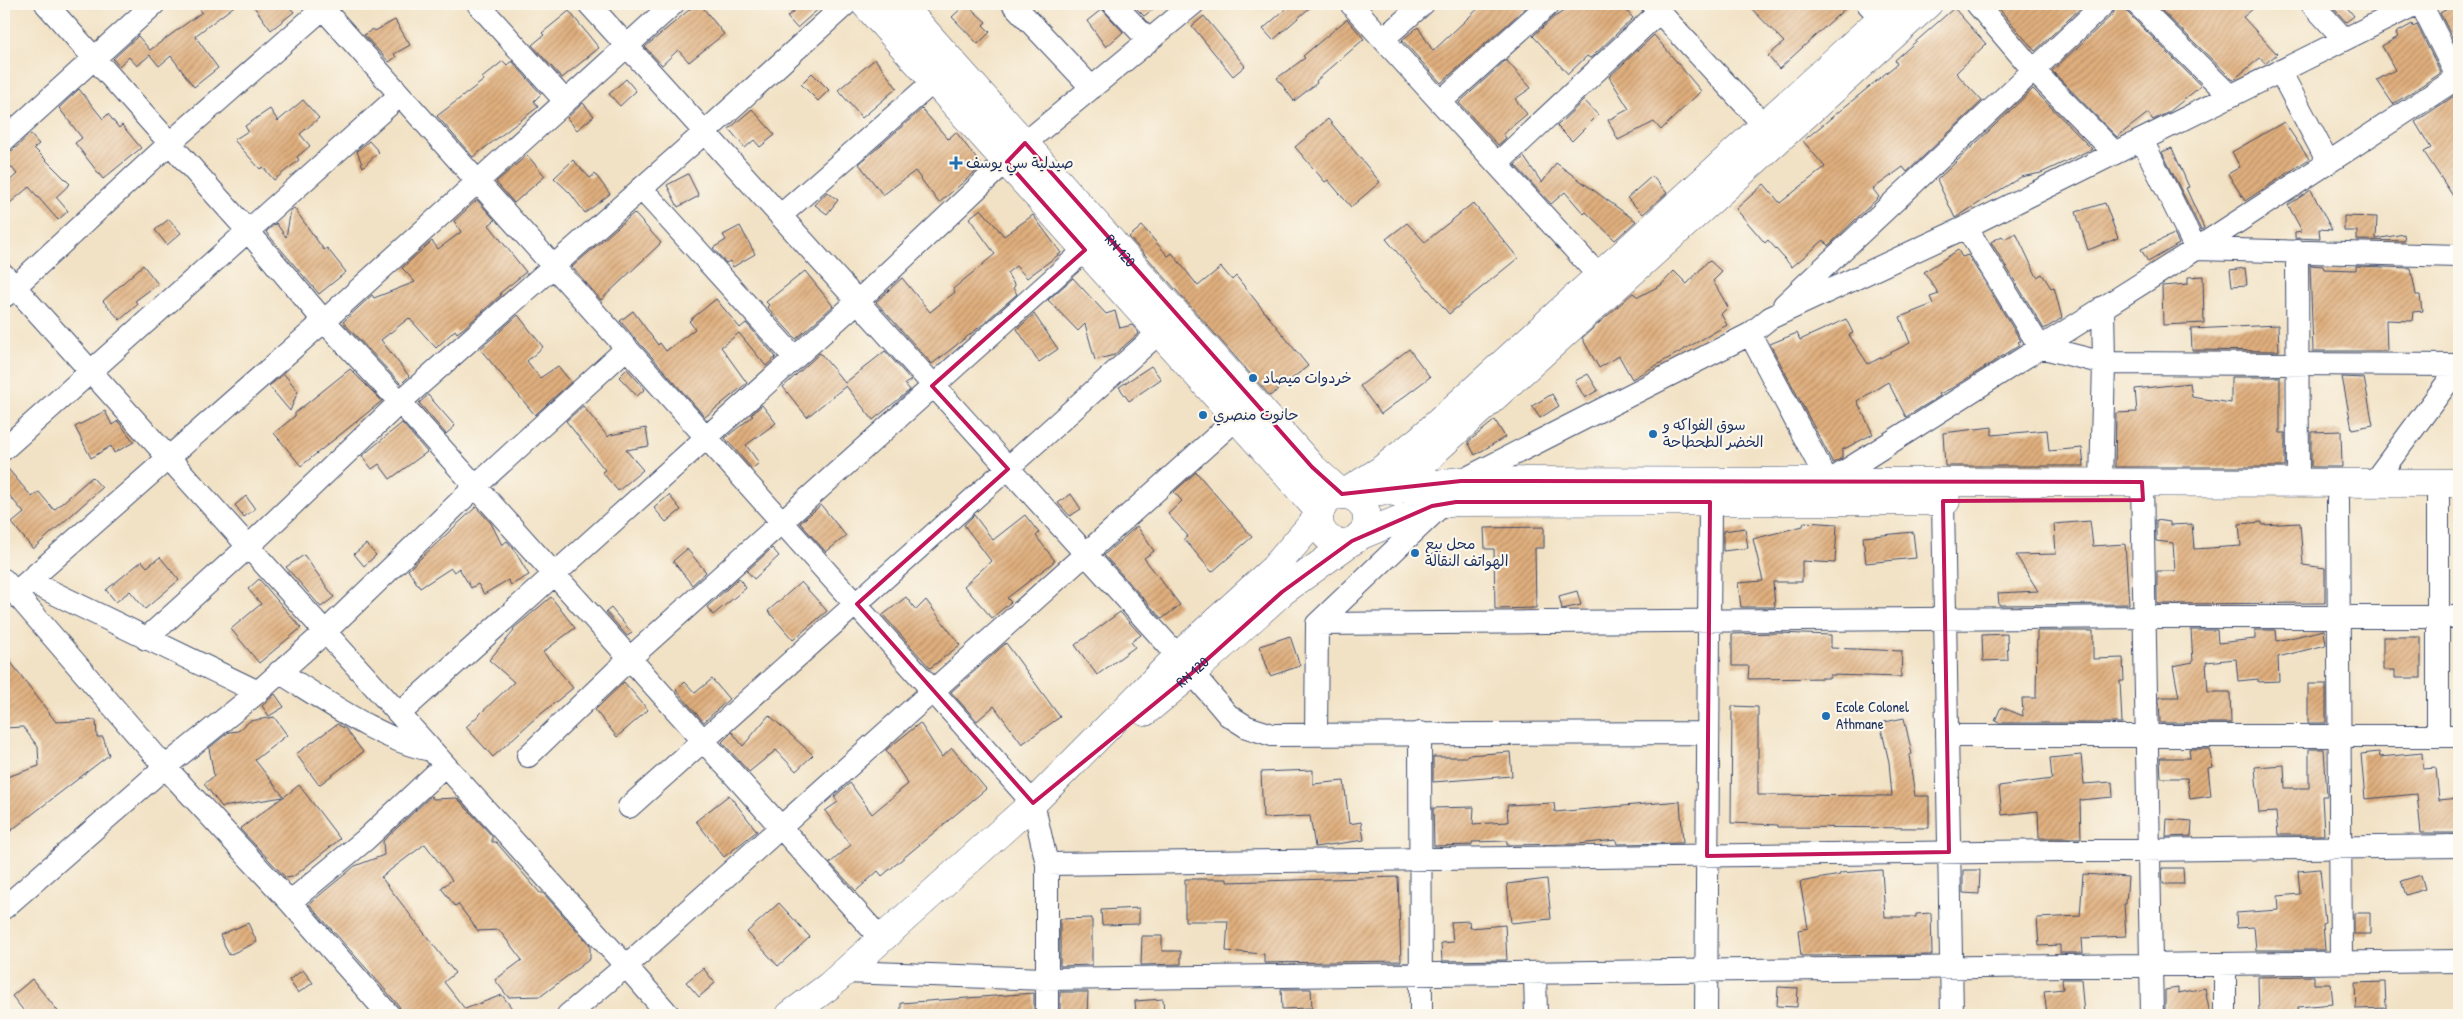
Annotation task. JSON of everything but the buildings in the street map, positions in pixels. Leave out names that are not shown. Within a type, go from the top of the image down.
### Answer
[{"type":"main road","name":"RN 120","points":[[866,4],[1086,250],[1169,324],[1312,467],[1344,495]]},
{"type":"main road","name":"RN 120","points":[[790,1015],[836,979],[1185,665],[1274,568],[1319,514],[1308,496],[1236,418],[1169,324],[1025,143],[901,4]]},
{"type":"main road","points":[[1359,535],[1386,500],[1437,449],[1928,4]]},
{"type":"main road","points":[[1344,495],[1381,470],[1419,440],[1764,125],[1882,9]]},
{"type":"main road","points":[[2449,499],[2338,500],[2142,491],[2100,482],[1461,480],[1344,495],[1326,501],[1319,514],[1319,525],[1328,538],[1336,542],[1359,535],[1396,519],[1443,504],[1456,502],[1943,501],[2142,491],[2298,483],[2459,483]]},
{"type":"main road","points":[[1344,495],[1362,504],[1366,512],[1359,535]]},
{"type":"main road","name":"RN 120","points":[[1185,665],[1359,535]]},
{"type":"main road","points":[[803,1015],[836,979]]},
{"type":"street","points":[[46,4],[248,230],[324,321],[476,486],[881,939]]},
{"type":"street","points":[[4,140],[154,4]]},
{"type":"street","points":[[478,4],[565,101]]},
{"type":"street","points":[[589,4],[1228,715],[1247,727],[1272,735],[1420,733],[1708,734]]},
{"type":"street","points":[[16,585],[169,458],[324,321],[477,180],[673,4]]},
{"type":"street","points":[[146,639],[249,546],[400,402],[846,4]]},
{"type":"street","points":[[1013,4],[1092,88]]},
{"type":"street","points":[[1114,4],[1149,40]]},
{"type":"street","points":[[398,714],[857,302],[1025,143],[1193,4]]},
{"type":"street","points":[[1351,4],[1599,276]]},
{"type":"street","points":[[1383,39],[1423,4]]},
{"type":"street","points":[[1440,102],[1549,4]]},
{"type":"street","points":[[1977,4],[2033,70],[2115,153]]},
{"type":"street","points":[[1461,480],[1750,334],[1770,318],[2104,4]]},
{"type":"street","points":[[2137,4],[2230,96]]},
{"type":"street","points":[[2312,4],[2344,39]]},
{"type":"street","points":[[1770,318],[1966,227],[2416,4]]},
{"type":"street","points":[[1750,334],[1828,482],[2196,248],[2458,78],[2421,4]]},
{"type":"street","points":[[669,1015],[249,546],[91,373],[7,286],[324,5],[400,95],[1033,803],[1047,864],[1045,979],[1047,1015]]},
{"type":"street","points":[[1497,164],[1656,8],[1764,125]]},
{"type":"street","points":[[2280,71],[2328,162]]},
{"type":"street","points":[[780,216],[934,81]]},
{"type":"street","points":[[4,449],[400,95]]},
{"type":"street","points":[[2142,140],[2196,248]]},
{"type":"street","points":[[641,188],[795,358]]},
{"type":"street","points":[[1966,227],[2040,347],[2104,363],[2459,366]]},
{"type":"street","points":[[2196,248],[2459,256]]},
{"type":"street","points":[[528,756],[629,659],[781,520],[1086,250]]},
{"type":"street","points":[[2297,251],[2299,364],[2298,483]]},
{"type":"street","points":[[2100,482],[2104,363],[2103,307]]},
{"type":"street","points":[[629,807],[1169,324]]},
{"type":"street","points":[[4,908],[165,767],[258,692],[325,632],[476,486],[627,348]]},
{"type":"street","points":[[2373,483],[2459,366]]},
{"type":"street","points":[[568,1015],[626,966],[1236,418]]},
{"type":"street","points":[[2142,491],[2152,1015]]},
{"type":"street","points":[[1947,736],[2449,736],[2449,499]]},
{"type":"street","points":[[2338,500],[2341,963]]},
{"type":"street","points":[[1943,501],[1952,1015]]},
{"type":"street","points":[[1706,1015],[1710,502]]},
{"type":"street","points":[[1316,735],[1317,624],[1443,504]]},
{"type":"street","points":[[16,585],[146,639],[258,692]]},
{"type":"street","points":[[16,585],[165,767],[290,902],[385,1014]]},
{"type":"street","points":[[1317,624],[2144,617],[2449,617]]},
{"type":"street","points":[[279,672],[387,736],[438,757]]},
{"type":"street","points":[[1420,733],[1421,1015]]},
{"type":"street","points":[[290,902],[365,840],[438,757]]},
{"type":"street","points":[[1047,864],[2459,846]]},
{"type":"street","points":[[836,979],[1045,979],[2459,961]]},
{"type":"street","points":[[2225,965],[2225,1015]]},
{"type":"street","points":[[1536,973],[1536,1015]]},
{"type":"highlighted area","points":[[1025,143],[1312,467],[1342,494],[1461,481],[2142,482],[2143,500],[1943,501],[1949,852],[1707,856],[1710,502],[1456,502],[1432,506],[1352,541],[1282,592],[1192,673],[1033,803],[857,604],[1008,469],[932,386],[1085,250],[1007,162]]},
{"type":"place","name":"صيدلية سي يوسف","points":[[956,163]]},
{"type":"place","name":"خردوات ميصاد","points":[[1253,378]]},
{"type":"place","name":"حانوت منصري","points":[[1203,415]]},
{"type":"place","name":"سوق الفواكه و الخضر الطحطاحة","points":[[1653,434]]},
{"type":"place","name":"محل بيع الهواتف النقالة","points":[[1415,553]]},
{"type":"place","name":"Ecole Colonel Athmane","points":[[1826,716]]}]
